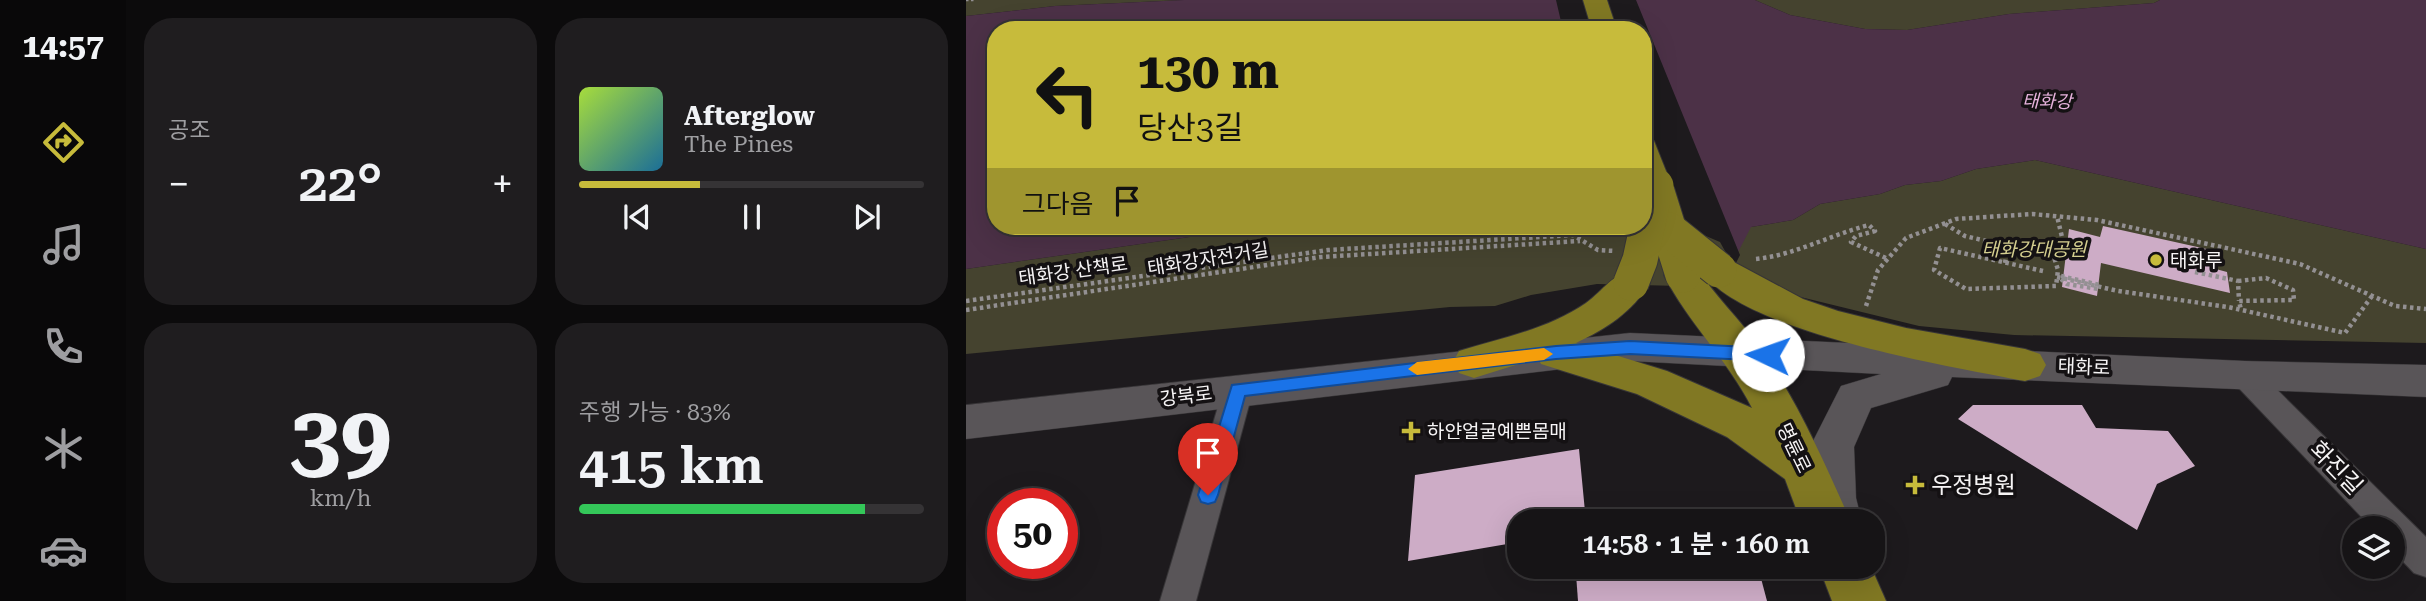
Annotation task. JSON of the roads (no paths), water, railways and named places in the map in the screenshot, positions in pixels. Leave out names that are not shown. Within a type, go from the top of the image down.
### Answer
[{"type":"main road","points":[[1595,0],[1602,21]]},
{"type":"main road","points":[[1652,174],[1668,230],[1701,272],[1867,334],[2025,365]]},
{"type":"main road","points":[[1652,204],[1656,186]]},
{"type":"main road","points":[[1474,362],[1545,339],[1594,317],[1616,302],[1631,283],[1645,235]]},
{"type":"main road","name":"명륜로","points":[[1701,272],[1695,300],[1741,354],[1767,393],[1806,472],[1821,509]]},
{"type":"main road","name":"강북로","points":[[966,422],[1556,352],[1630,348],[1741,354]]},
{"type":"main road","points":[[1556,352],[1637,375],[1686,394],[1738,420],[1777,446],[1806,472]]},
{"type":"main road","name":"태화로","points":[[1741,354],[2245,376],[2426,381]]},
{"type":"main road","points":[[1836,509],[1832,447],[1856,397],[1912,379],[1982,365]]},
{"type":"main road","points":[[966,401],[1086,409]]},
{"type":"main road","points":[[966,432],[1086,409]]},
{"type":"street","name":"화진길","points":[[2245,376],[2426,561]]},
{"type":"street","points":[[1178,601],[1238,390]]},
{"type":"water","name":"태화강","points":[[1184,0],[1755,0],[1790,15],[1865,29],[1907,30],[2009,14],[2154,3],[2160,0],[2426,0],[2426,249],[2035,160],[1976,169],[1941,181],[1905,185],[1880,194],[1820,204],[1793,220],[1751,227],[1734,260],[1652,53],[1652,21],[987,21],[987,235],[1203,235],[966,269],[966,16],[1055,6]]},
{"type":"place","name":"태화루","points":[[2156,260]]},
{"type":"place","name":"하얀얼굴예쁜몸매","points":[[1411,431]]},
{"type":"place","name":"우정병원","points":[[1915,485]]},
{"type":"park label","name":"태화강대공원","points":[[2034,249]]}]
